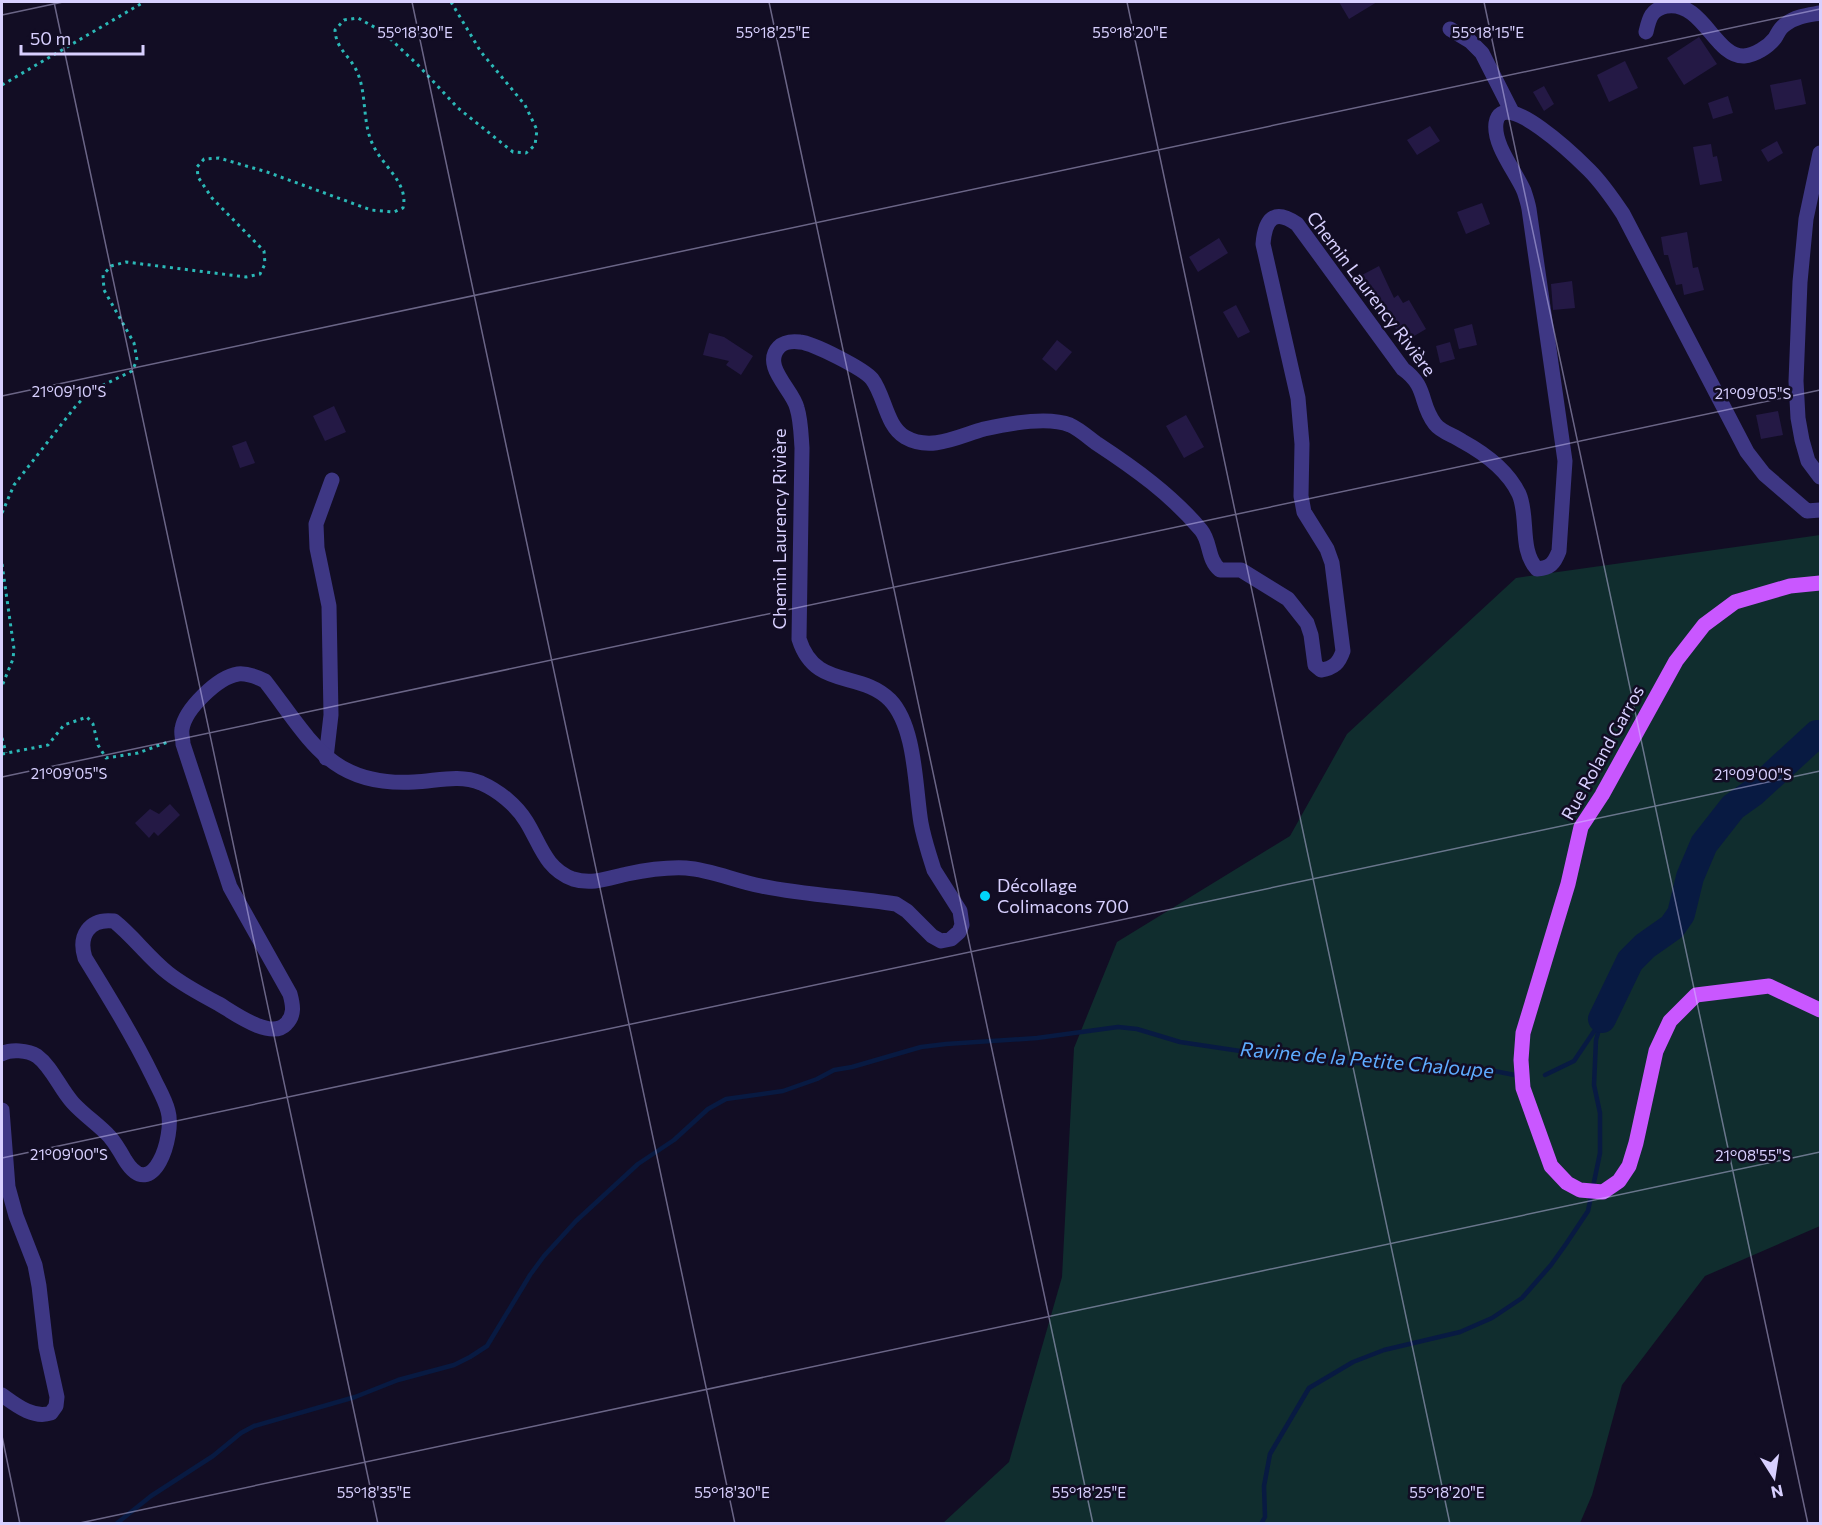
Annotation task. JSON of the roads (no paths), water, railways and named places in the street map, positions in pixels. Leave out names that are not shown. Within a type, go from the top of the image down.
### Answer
[{"type":"main road","name":"Rue Roland Garros","points":[[1821,583],[1790,586],[1735,602],[1704,625],[1676,661],[1602,795],[1581,826],[1568,884],[1523,1033],[1521,1060],[1523,1088],[1551,1166],[1567,1183],[1580,1190],[1603,1192],[1619,1181],[1629,1166],[1636,1143],[1656,1051],[1670,1021],[1696,995],[1769,986],[1821,1010]]},
{"type":"street","points":[[1646,32],[1650,16],[1660,7],[1686,8],[1726,49],[1736,55],[1746,56],[1763,49],[1773,40],[1782,26],[1792,19],[1821,13]]},
{"type":"street","points":[[1450,29],[1470,41],[1482,53],[1512,112],[1525,117],[1546,132],[1590,171],[1608,194],[1623,214],[1747,452],[1764,474],[1808,512],[1821,510]]},
{"type":"street","name":"Chemin Laurency Rivière","points":[[2,1054],[6,1051],[17,1051],[37,1056],[72,1102],[112,1139],[133,1173],[141,1176],[147,1175],[157,1167],[170,1134],[171,1123],[168,1109],[142,1055],[84,958],[82,948],[84,935],[89,927],[114,921],[168,973],[256,1025],[270,1029],[283,1027],[291,1019],[293,1008],[290,994],[230,886],[186,757],[183,739],[182,730],[188,714],[207,692],[223,679],[238,674],[252,675],[266,681],[326,758],[342,770],[376,780],[401,783],[460,778],[481,783],[503,796],[517,808],[527,822],[543,856],[557,871],[574,879],[599,881],[657,869],[685,868],[713,872],[781,890],[896,904],[907,910],[932,936],[941,941],[951,939],[959,933],[962,925],[960,911],[934,870],[928,854],[909,746],[900,714],[889,699],[876,690],[820,670],[809,661],[799,639],[802,448],[797,406],[774,365],[774,355],[778,347],[786,342],[802,342],[835,356],[871,377],[893,425],[902,436],[915,442],[937,443],[985,429],[1035,422],[1069,425],[1114,455],[1183,509],[1203,533],[1211,560],[1216,566],[1226,571],[1241,570],[1288,599],[1306,623],[1311,635],[1315,664],[1321,670],[1330,669],[1340,662],[1343,651],[1332,563],[1327,549],[1310,523],[1302,504],[1301,422],[1298,398],[1263,243],[1264,228],[1270,220],[1277,216],[1288,218],[1297,224],[1403,369],[1418,382],[1427,410],[1435,425],[1494,462],[1508,477],[1524,510],[1531,563],[1537,569],[1548,568],[1555,562],[1559,551],[1565,461],[1529,209],[1524,191],[1498,142],[1496,131],[1499,116],[1504,112],[1512,112]]},
{"type":"street","points":[[1821,153],[1806,219],[1800,282],[1796,381],[1802,440],[1808,461],[1821,477]]},
{"type":"street","points":[[326,758],[331,715],[330,623],[329,606],[317,548],[316,524],[332,480]]},
{"type":"street","points":[[2,1110],[8,1187],[16,1216],[35,1265],[57,1406],[51,1413],[39,1414],[25,1411],[2,1395]]},
{"type":"waterway","points":[[1602,1019],[1630,961],[1645,946],[1672,927],[1681,914],[1690,877],[1704,844],[1733,807],[1754,792],[1817,734],[1820,734]]},
{"type":"waterway","points":[[1261,1524],[1265,1517],[1264,1486],[1270,1454],[1309,1388],[1353,1362],[1384,1350],[1460,1332],[1492,1318],[1522,1298],[1566,1244],[1588,1211],[1600,1153],[1600,1113],[1594,1085],[1596,1040],[1602,1019]]},
{"type":"waterway","name":"Ravine de la Petite Chaloupe","points":[[1545,1075],[1574,1061],[1599,1024]]},
{"type":"waterway","name":"Ravine de la Petite Chaloupe","points":[[116,1524],[151,1496],[254,1426],[355,1397],[398,1380],[454,1365],[487,1346],[530,1275],[576,1221],[638,1164],[674,1140],[708,1109],[726,1099],[783,1091],[817,1079],[834,1070],[921,1047],[1037,1038],[1118,1027],[1137,1029],[1180,1042],[1273,1056],[1416,1068],[1494,1071],[1520,1076]]},
{"type":"place","name":"Décollage Colimacons 700","points":[[985,896]]}]
